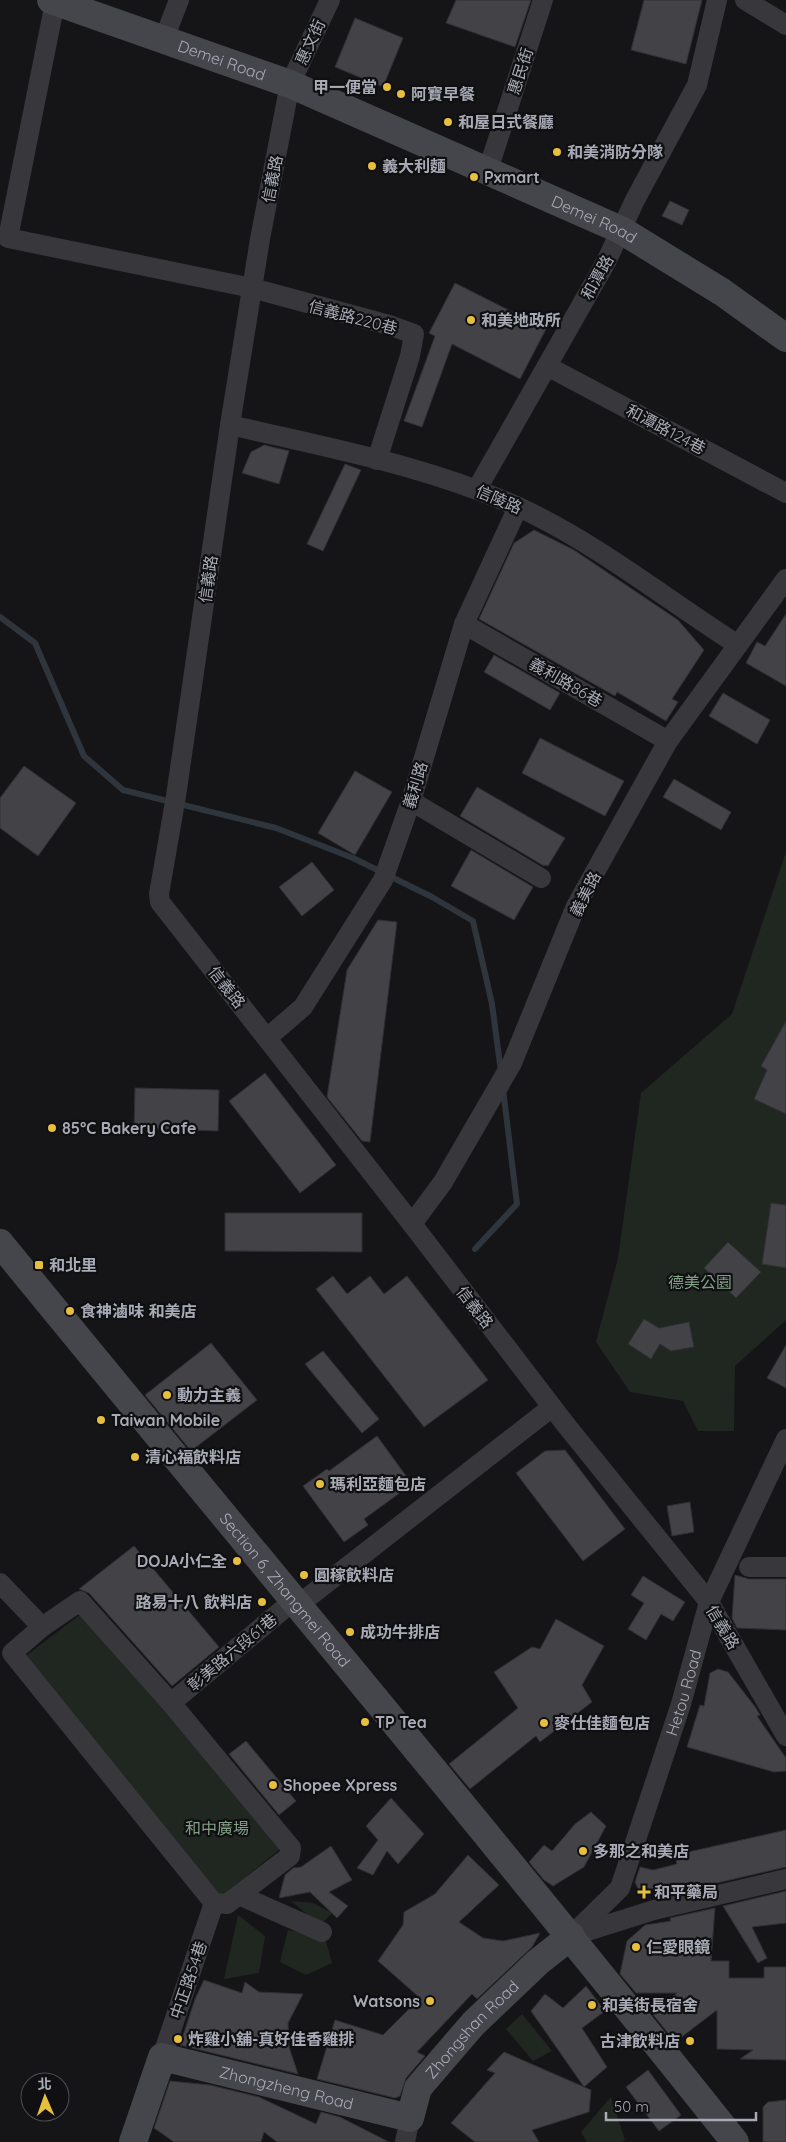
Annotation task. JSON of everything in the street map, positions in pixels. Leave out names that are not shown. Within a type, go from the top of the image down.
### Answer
[{"type":"street","points":[[164,39],[179,0]]},
{"type":"street","name":"惠文街","points":[[290,84],[330,0]]},
{"type":"street","name":"惠民街","points":[[488,170],[543,0]]},
{"type":"street","name":"和潭路","points":[[476,489],[606,262],[635,200],[697,84],[717,0]]},
{"type":"street","points":[[745,0],[786,25]]},
{"type":"street","points":[[53,1],[8,238],[252,288]]},
{"type":"street","name":"Demei Road","points":[[53,1],[290,84],[621,230],[722,292],[786,338]]},
{"type":"street","name":"信義路","points":[[290,84],[252,288],[230,425],[176,796],[159,894],[160,902],[412,1224],[552,1407],[709,1602],[786,1736]]},
{"type":"street","name":"信義路220巷","points":[[252,288],[414,334],[410,356],[377,460]]},
{"type":"street","name":"和潭路124巷","points":[[547,366],[786,493]]},
{"type":"street","name":"信陵路","points":[[230,425],[377,460],[476,489],[518,507],[584,542],[738,644]]},
{"type":"street","name":"義利路","points":[[267,1038],[303,1007],[383,880],[411,801],[464,624],[518,507]]},
{"type":"street","name":"義美路","points":[[412,1224],[443,1182],[502,1080],[576,906],[668,741],[786,579]]},
{"type":"street","name":"義利路86巷","points":[[464,624],[668,741]]},
{"type":"street","points":[[411,801],[541,878]]},
{"type":"street","name":"Section 6, Zhangmei Road","points":[[0,1243],[295,1604],[571,1936],[735,2142]]},
{"type":"street","name":"彰美路六段61巷","points":[[171,1703],[295,1604],[552,1407]]},
{"type":"street","name":"Hetou Road","points":[[571,1936],[620,1888],[681,1704],[709,1602],[786,1439]]},
{"type":"street","points":[[749,1567],[786,1567]]},
{"type":"street","points":[[0,1583],[42,1627]]},
{"type":"street","points":[[80,1601],[171,1703],[291,1848],[290,1856],[227,1904],[214,1903],[12,1653],[42,1627],[80,1601]]},
{"type":"street","points":[[571,1936],[654,1910],[786,1879]]},
{"type":"street","points":[[239,1895],[322,1932]]},
{"type":"street","name":"中正路54巷","points":[[162,2057],[214,1903]]},
{"type":"street","name":"Zhongshan Road","points":[[408,2130],[418,2088],[473,2024],[538,1962],[571,1936]]},
{"type":"street","points":[[133,2142],[162,2057]]},
{"type":"street","name":"Zhongzheng Road","points":[[162,2057],[408,2130]]},
{"type":"green space","name":"德美公園","points":[[786,852],[786,1320],[735,1366],[734,1431],[698,1431],[683,1401],[630,1392],[596,1342],[618,1258],[641,1093],[732,1014]]},
{"type":"green space","name":"和中廣場","points":[[85,1611],[286,1844],[220,1898],[23,1658]]},
{"type":"green space","points":[[291,1901],[313,1903],[332,1913],[320,1925]]},
{"type":"green space","points":[[238,1915],[265,1936],[259,1973],[224,1979]]},
{"type":"green space","points":[[288,1930],[325,1938],[332,1963],[306,1975],[280,1962]]},
{"type":"green space","points":[[522,2014],[552,2051],[533,2061],[506,2029]]},
{"type":"green space","points":[[611,2097],[625,2140],[622,2142],[587,2142],[581,2132]]},
{"type":"building","points":[[456,0],[531,0],[515,47],[446,23]]},
{"type":"building","points":[[644,0],[702,0],[686,64],[631,50]]},
{"type":"building","points":[[355,18],[403,38],[383,87],[335,67]]},
{"type":"building","points":[[670,201],[689,210],[682,225],[662,216]]},
{"type":"building","points":[[455,283],[546,329],[520,379],[452,344],[422,427],[404,421],[435,336],[429,333]]},
{"type":"building","points":[[264,445],[289,451],[279,484],[242,473],[251,452]]},
{"type":"building","points":[[345,464],[361,470],[323,551],[307,544]]},
{"type":"building","points":[[534,530],[574,550],[678,620],[704,650],[672,699],[678,702],[666,721],[617,692],[615,696],[479,619],[514,543]]},
{"type":"building","points":[[786,614],[786,686],[746,663],[757,642],[765,646]]},
{"type":"building","points":[[494,655],[560,693],[550,710],[484,672]]},
{"type":"building","points":[[723,693],[770,720],[757,744],[709,716]]},
{"type":"building","points":[[540,738],[624,781],[605,816],[522,773]]},
{"type":"building","points":[[24,766],[76,803],[38,856],[0,828],[0,798]]},
{"type":"building","points":[[355,771],[392,792],[355,855],[318,833]]},
{"type":"building","points":[[674,779],[731,812],[721,830],[663,797]]},
{"type":"building","points":[[477,787],[565,838],[548,866],[544,866],[460,816]]},
{"type":"building","points":[[471,850],[533,887],[514,920],[451,886]]},
{"type":"building","points":[[312,862],[334,890],[302,916],[279,887]]},
{"type":"building","points":[[378,920],[397,922],[370,1142],[362,1141],[327,1097],[347,970]]},
{"type":"building","points":[[786,1021],[786,1114],[754,1099],[767,1070],[761,1066]]},
{"type":"building","points":[[265,1073],[336,1165],[300,1193],[229,1101]]},
{"type":"building","points":[[135,1088],[219,1090],[218,1131],[134,1128]]},
{"type":"building","points":[[771,1203],[786,1205],[786,1268],[762,1264]]},
{"type":"building","points":[[225,1213],[362,1213],[362,1252],[225,1251]]},
{"type":"building","points":[[728,1242],[761,1272],[736,1298],[704,1268]]},
{"type":"building","points":[[333,1276],[347,1294],[370,1276],[384,1294],[407,1276],[488,1380],[424,1427],[316,1289]]},
{"type":"building","points":[[644,1319],[659,1328],[689,1322],[694,1347],[671,1351],[660,1344],[651,1359],[628,1344]]},
{"type":"building","points":[[211,1343],[257,1400],[191,1451],[145,1395]]},
{"type":"building","points":[[786,1345],[786,1388],[767,1378]]},
{"type":"building","points":[[323,1351],[379,1419],[362,1433],[305,1364]]},
{"type":"building","points":[[377,1436],[412,1484],[364,1519],[368,1525],[344,1542],[303,1486],[327,1469],[329,1471]]},
{"type":"building","points":[[565,1450],[625,1529],[583,1561],[516,1473],[545,1451]]},
{"type":"building","points":[[690,1502],[694,1532],[672,1536],[667,1506]]},
{"type":"building","points":[[134,1546],[219,1647],[172,1686],[89,1593],[79,1589]]},
{"type":"building","points":[[735,1575],[749,1579],[786,1579],[786,1630],[737,1628],[732,1618]]},
{"type":"building","points":[[643,1576],[685,1602],[673,1621],[661,1614],[646,1640],[628,1629],[644,1603],[631,1595]]},
{"type":"building","points":[[556,1619],[604,1646],[582,1685],[592,1702],[540,1742],[536,1736],[470,1789],[449,1764],[518,1708],[494,1672],[532,1647],[540,1649]]},
{"type":"building","points":[[718,1669],[728,1672],[756,1708],[760,1715],[757,1716],[786,1758],[786,1771],[774,1772],[687,1747],[700,1705],[704,1706],[710,1673]]},
{"type":"building","points":[[246,1741],[296,1801],[279,1815],[229,1754]]},
{"type":"building","points":[[391,1798],[424,1834],[398,1864],[387,1851],[373,1875],[357,1868],[378,1840],[366,1826]]},
{"type":"building","points":[[591,1812],[606,1826],[584,1867],[553,1886],[544,1880],[529,1862],[544,1845],[552,1851],[575,1824]]},
{"type":"building","points":[[786,1830],[786,1867],[665,1895],[663,1887],[640,1893],[635,1882],[640,1867],[653,1870],[677,1864],[675,1855]]},
{"type":"building","points":[[331,1846],[352,1880],[329,1892],[348,1906],[337,1918],[310,1892],[279,1898],[285,1875],[293,1868],[301,1867]]},
{"type":"building","points":[[468,1855],[499,1885],[459,1922],[483,1938],[503,1941],[540,1933],[532,1947],[477,1999],[472,1994],[417,2052],[425,2056],[406,2078],[400,2096],[395,2098],[317,2079],[335,2020],[383,2035],[420,1998],[378,1961],[403,1925],[404,1912],[435,1894]]},
{"type":"building","points":[[786,1891],[786,1923],[752,1927],[767,1958],[758,1963],[723,1906]]},
{"type":"building","points":[[715,1908],[711,1961],[729,1961],[729,1978],[764,1978],[764,1967],[786,1967],[786,2060],[740,2059],[753,2050],[717,2049],[717,2010],[675,2042],[651,2012],[677,1993],[636,1993],[620,1974],[627,1941],[645,1925],[671,1921],[670,1918]]},
{"type":"building","points":[[204,1980],[242,1993],[245,1982],[259,1992],[303,1994],[288,2023],[289,2047],[298,2074],[180,2045],[195,1999]]},
{"type":"building","points":[[586,1986],[605,2011],[582,2028],[607,2067],[584,2087],[531,2011],[545,1994],[563,2008]]},
{"type":"building","points":[[504,2052],[591,2090],[589,2112],[532,2130],[539,2142],[475,2142],[451,2123],[495,2073],[487,2070]]},
{"type":"building","points":[[648,2070],[681,2115],[659,2131],[626,2087]]},
{"type":"building","points":[[170,2081],[210,2085],[259,2097],[316,2124],[321,2112],[340,2117],[389,2142],[277,2142],[264,2132],[261,2142],[174,2142],[154,2128]]},
{"type":"building","points":[[786,2100],[786,2142],[763,2142],[763,2107],[768,2102]]},
{"type":"waterway","points":[[0,617],[35,643],[84,756],[123,790],[276,828],[353,858],[432,897],[473,921],[492,1004],[501,1072]]},
{"type":"waterway","points":[[475,1249],[517,1204],[503,1089]]},
{"type":"place","name":"甲一便當","points":[[387,87]]},
{"type":"place","name":"阿寶早餐","points":[[401,94]]},
{"type":"place","name":"和屋日式餐廳","points":[[448,122]]},
{"type":"place","name":"和美消防分隊","points":[[557,152]]},
{"type":"place","name":"義大利麵","points":[[372,166]]},
{"type":"place","name":"Pxmart","points":[[474,177]]},
{"type":"place","name":"和美地政所","points":[[471,320]]},
{"type":"place","name":"85°C Bakery Cafe","points":[[52,1128]]},
{"type":"place","name":"和北里","points":[[39,1265]]},
{"type":"place","name":"食神滷味 和美店","points":[[70,1311]]},
{"type":"place","name":"動力主義","points":[[167,1395]]},
{"type":"place","name":"Taiwan Mobile","points":[[101,1420]]},
{"type":"place","name":"清心福飲料店","points":[[135,1457]]},
{"type":"place","name":"瑪利亞麵包店","points":[[320,1484]]},
{"type":"place","name":"DOJA小仁全","points":[[237,1561]]},
{"type":"place","name":"圓稼飲料店","points":[[304,1575]]},
{"type":"place","name":"路易十八 飲料店","points":[[262,1602]]},
{"type":"place","name":"成功牛排店","points":[[350,1632]]},
{"type":"place","name":"TP Tea","points":[[365,1722]]},
{"type":"place","name":"麥仕佳麵包店","points":[[544,1723]]},
{"type":"place","name":"Shopee Xpress","points":[[273,1785]]},
{"type":"place","name":"多那之和美店","points":[[583,1851]]},
{"type":"place","name":"和平藥局","points":[[644,1892]]},
{"type":"place","name":"仁愛眼鏡","points":[[636,1947]]},
{"type":"place","name":"Watsons","points":[[430,2001]]},
{"type":"place","name":"和美街長宿舍","points":[[592,2005]]},
{"type":"place","name":"炸雞小舖-真好佳香雞排","points":[[178,2039]]},
{"type":"place","name":"古津飲料店","points":[[690,2041]]}]
